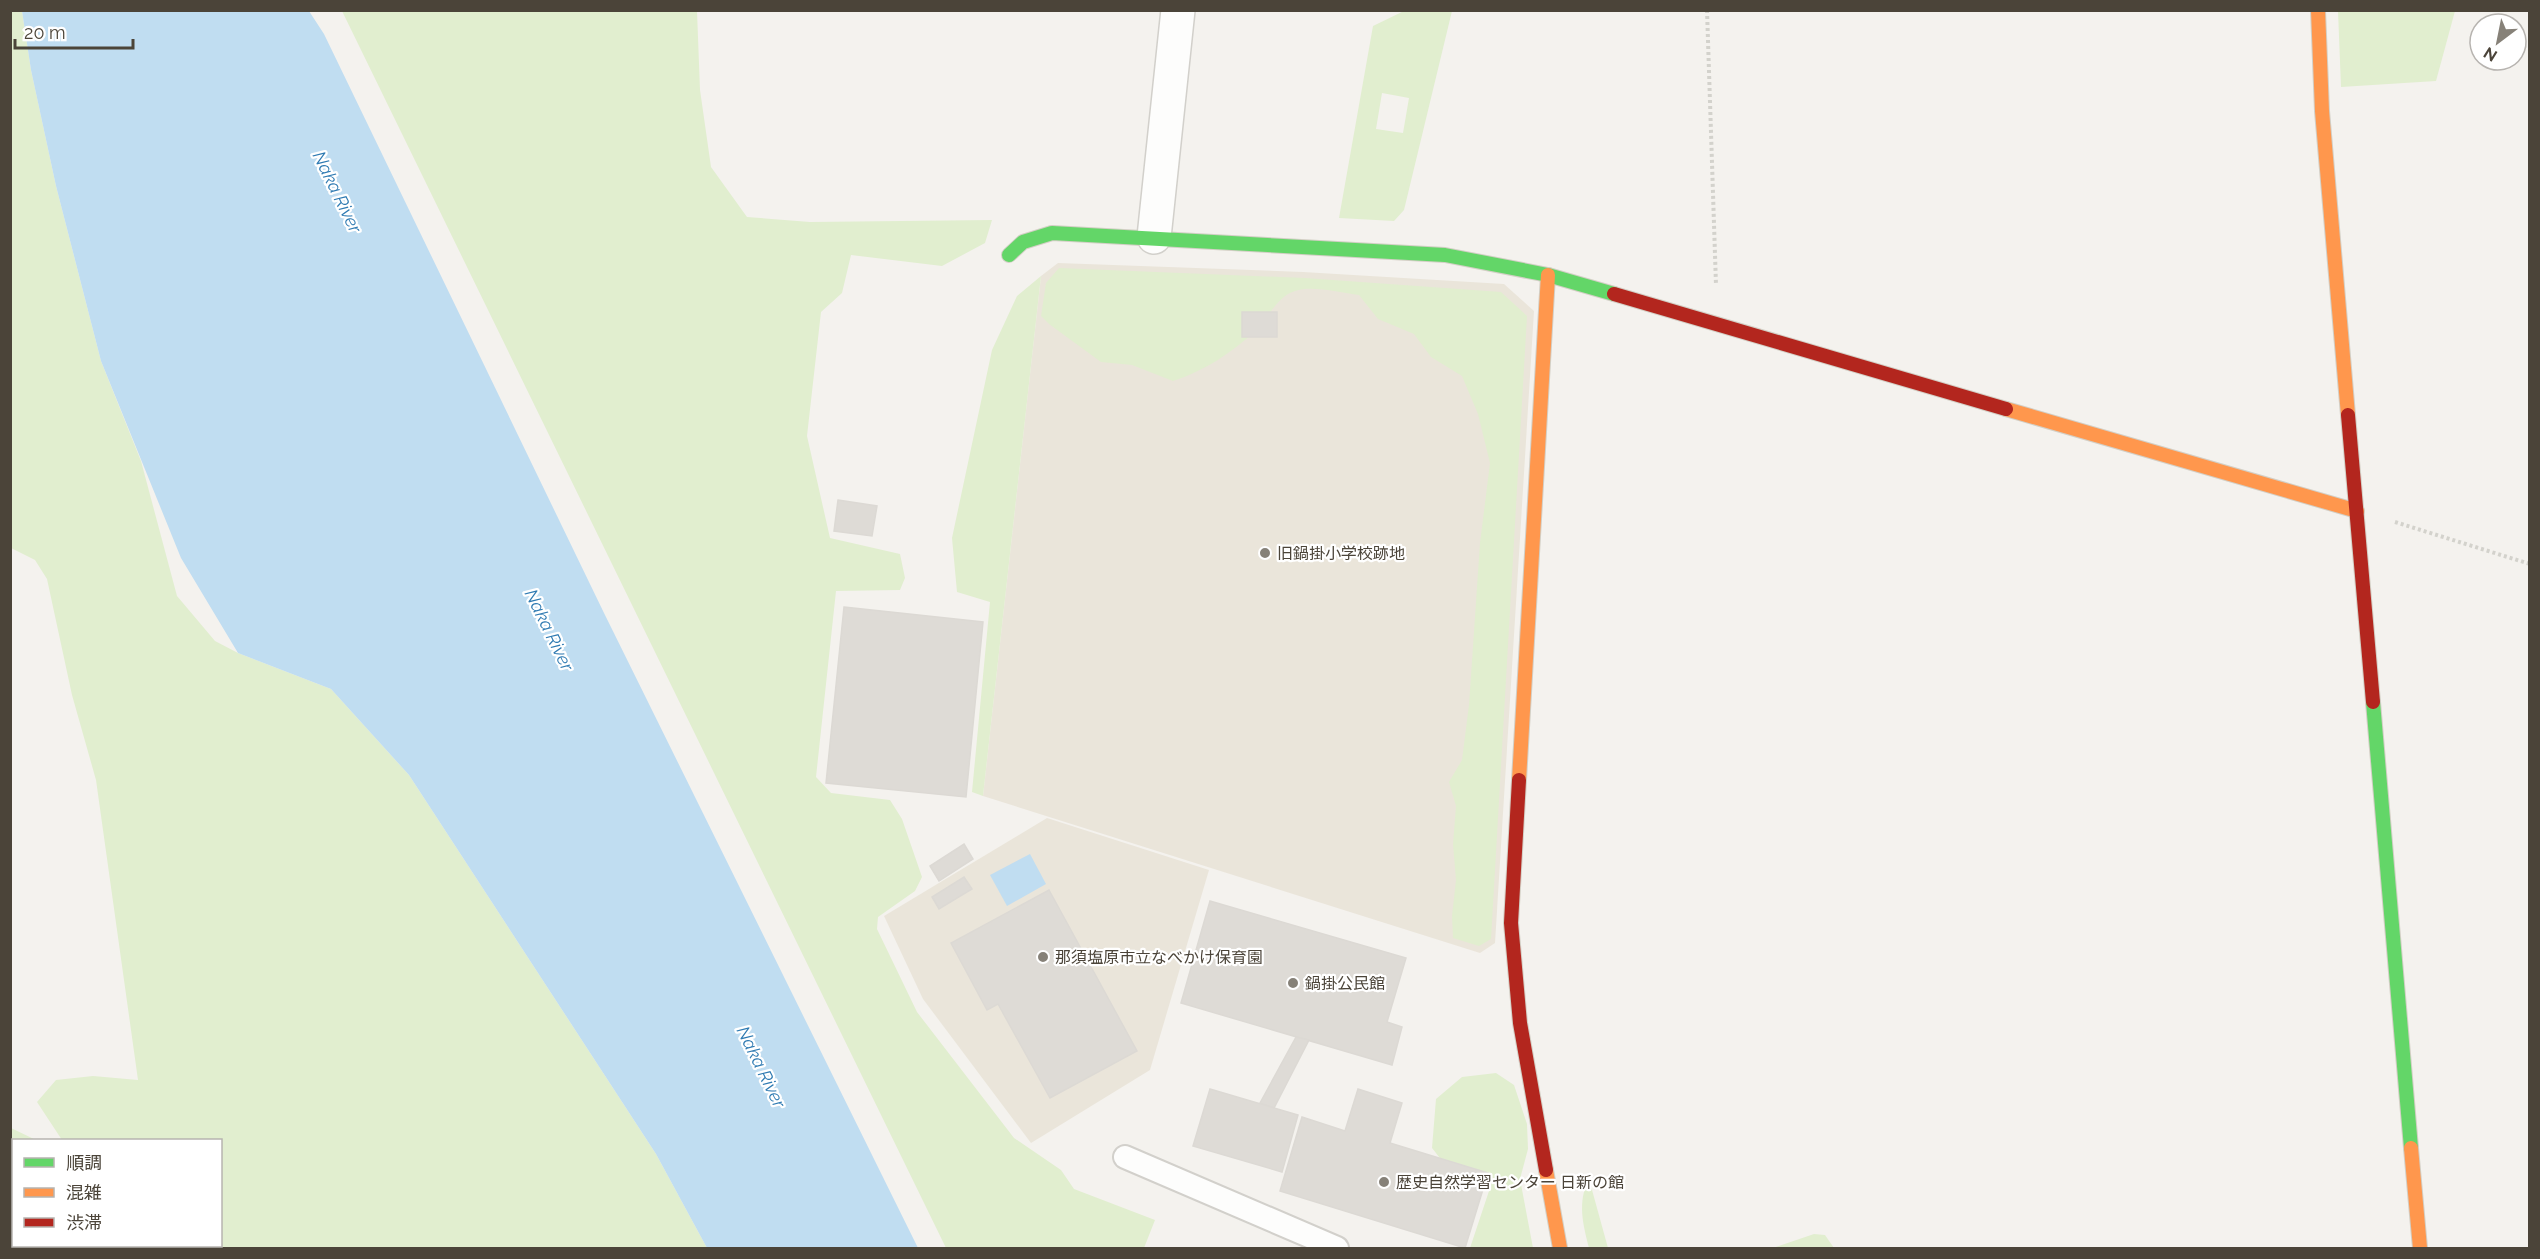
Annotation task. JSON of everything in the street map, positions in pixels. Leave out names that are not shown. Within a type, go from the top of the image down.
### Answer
[{"type":"street","points":[[1154,237],[1178,10]]},
{"type":"street","points":[[2318,10],[2322,111],[2420,1248]]},
{"type":"street","points":[[1009,255],[1023,242],[1052,233],[1445,255],[1548,275],[2356,511]]},
{"type":"street","points":[[1548,275],[1511,923],[1520,1023],[1560,1248]]},
{"type":"lane","points":[[1125,1157],[1337,1248]]},
{"type":"path","points":[[1707,10],[1718,325]]},
{"type":"path","points":[[2356,511],[2529,564]]},
{"type":"shaded area","name":"旧鍋掛小学校跡地","points":[[1058,263],[1303,272],[1504,284],[1534,311],[1495,943],[1480,953],[983,796],[1041,276]]},
{"type":"shaded area","name":"那須塩原市立なべかけ保育園","points":[[1047,818],[1209,870],[1150,1070],[1031,1143],[923,999],[884,916]]},
{"type":"green space","points":[[1406,10],[1452,11],[1404,210],[1394,221],[1339,218],[1373,26]],"holes":[[[1382,93],[1409,98],[1403,133],[1376,129]]]},
{"type":"green space","points":[[10,11],[22,11],[31,70],[56,186],[101,361],[141,461],[177,596],[215,641],[238,653],[331,689],[409,775],[656,1154],[707,1248],[128,1248],[222,1247],[222,1139],[61,1139],[37,1102],[56,1080],[93,1076],[138,1080],[96,780],[72,695],[47,579],[35,560],[11,548]]},
{"type":"green space","points":[[342,11],[697,11],[700,90],[711,167],[747,217],[810,222],[992,220],[985,243],[942,266],[851,255],[842,293],[821,312],[807,436],[830,538],[900,554],[905,578],[900,590],[836,591],[816,777],[831,793],[890,800],[902,819],[922,877],[915,891],[878,917],[877,929],[917,1012],[1014,1138],[1061,1170],[1074,1189],[1155,1220],[1144,1248],[946,1248]]},
{"type":"green space","points":[[2338,11],[2455,11],[2436,81],[2341,87]]},
{"type":"green space","points":[[1059,268],[1305,278],[1501,292],[1527,316],[1491,939],[1479,946],[1453,938],[1452,916],[1456,880],[1453,844],[1456,806],[1449,782],[1462,760],[1469,705],[1480,543],[1490,463],[1478,414],[1462,376],[1431,357],[1414,334],[1378,319],[1359,295],[1318,289],[1302,289],[1289,294],[1278,303],[1256,330],[1237,346],[1207,367],[1173,381],[1132,365],[1101,362],[1041,316],[1046,283]]},
{"type":"green space","points":[[1041,276],[983,796],[972,792],[990,602],[957,592],[952,538],[992,350],[1017,296]]},
{"type":"green space","points":[[1496,1073],[1514,1085],[1527,1124],[1528,1149],[1520,1179],[1533,1248],[1470,1248],[1489,1191],[1471,1187],[1463,1182],[1432,1148],[1436,1099],[1462,1077]]},
{"type":"green space","points":[[11,1128],[34,1139],[12,1139],[11,1219]]},
{"type":"green space","points":[[1589,1179],[1608,1248],[1589,1248],[1582,1205]]},
{"type":"green space","points":[[1814,1234],[1825,1235],[1834,1248],[1773,1248]]},
{"type":"water","name":"Naka River","points":[[22,11],[309,11],[324,34],[604,613],[918,1248],[707,1248],[656,1154],[409,775],[331,689],[238,653],[181,558],[101,361],[56,186],[31,70]]},
{"type":"water","points":[[1030,854],[1046,884],[1007,906],[990,875]]},
{"type":"building","points":[[1242,312],[1277,312],[1277,337],[1242,337]]},
{"type":"building","points":[[838,500],[877,506],[872,536],[834,531]]},
{"type":"building","points":[[844,607],[983,622],[966,797],[826,783]]},
{"type":"building","points":[[964,844],[973,859],[939,881],[930,866]]},
{"type":"building","points":[[964,877],[972,889],[939,909],[932,897]]},
{"type":"building","points":[[1049,890],[1137,1051],[1050,1098],[998,1004],[987,1010],[951,943]]},
{"type":"building","points":[[1210,901],[1406,958],[1387,1022],[1402,1027],[1392,1065],[1181,1003]]},
{"type":"building","points":[[1296,1037],[1309,1040],[1274,1108],[1260,1103]]},
{"type":"building","points":[[1210,1089],[1298,1115],[1282,1172],[1193,1146]]},
{"type":"building","points":[[1358,1089],[1402,1103],[1390,1143],[1488,1173],[1465,1248],[1280,1191],[1302,1117],[1345,1131]]},
{"type":"traffic: fast","points":[[1009,255],[1023,242],[1052,233],[1445,255],[1548,275],[1614,294]]},
{"type":"traffic: fast","points":[[2373,702],[2411,1148]]},
{"type":"traffic: slow","points":[[2318,10],[2322,111],[2348,415]]},
{"type":"traffic: slow","points":[[1519,780],[1548,275]]},
{"type":"traffic: slow","points":[[2006,409],[2357,511]]},
{"type":"traffic: slow","points":[[2411,1148],[2420,1248]]},
{"type":"traffic: slow","points":[[1546,1170],[1560,1248]]},
{"type":"traffic: jam","points":[[1614,294],[2006,409]]},
{"type":"traffic: jam","points":[[2348,415],[2373,702]]},
{"type":"traffic: jam","points":[[1519,780],[1511,923],[1520,1023],[1546,1170]]},
{"type":"place","name":"旧鍋掛小学校跡地","points":[[1265,553]]},
{"type":"place","name":"那須塩原市立なべかけ保育園","points":[[1043,957]]},
{"type":"place","name":"鍋掛公民館","points":[[1293,983]]},
{"type":"place","name":"歴史自然学習センター 日新の館","points":[[1384,1182]]}]
